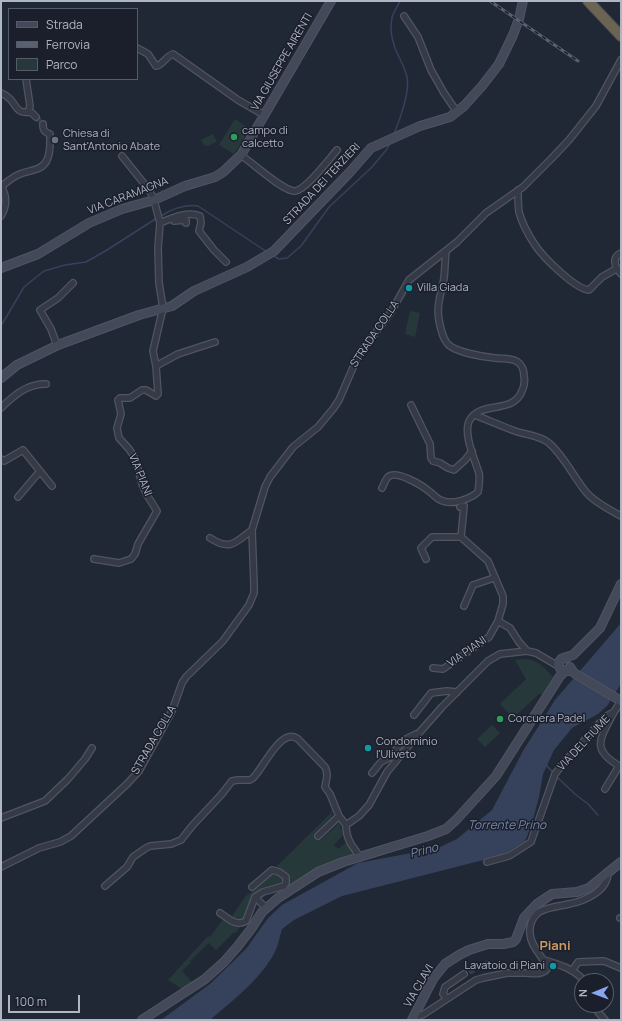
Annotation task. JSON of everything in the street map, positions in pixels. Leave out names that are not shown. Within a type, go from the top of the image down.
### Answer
[{"type":"highway","points":[[588,1],[610,20],[621,27]]},
{"type":"highway","points":[[596,1],[621,36]]},
{"type":"highway","points":[[610,20],[621,42]]},
{"type":"main road","name":"VIA GIUSEPPE AIRENTI","points":[[224,172],[241,155],[331,1]]},
{"type":"main road","name":"STRADA DEI TERZIERI","points":[[1,378],[17,365],[56,345],[139,315],[172,306],[194,291],[247,267],[274,251],[371,148],[420,126],[450,117],[457,112],[493,73],[513,35],[519,19],[523,1]]},
{"type":"main road","name":"VIA CARAMAGNA","points":[[1,268],[38,254],[89,223],[122,209],[154,200],[172,191],[215,177],[224,172]]},
{"type":"main road","points":[[142,1020],[205,979],[224,962],[266,908],[278,898],[318,872],[359,857],[428,836],[446,829],[456,820],[504,766],[516,743],[573,654],[600,628],[621,584]]},
{"type":"main road","points":[[565,667],[619,698]]},
{"type":"main road","name":"VIA CLAVI","points":[[413,1018],[434,979],[445,964],[459,954],[469,950],[488,944],[513,942],[516,939],[524,918],[530,910],[542,900],[555,893],[583,891],[595,885],[621,862]]},
{"type":"street","points":[[404,16],[418,37],[431,70],[457,112]]},
{"type":"street","points":[[138,49],[148,54],[156,66],[173,54],[238,100],[264,115]]},
{"type":"street","name":"STRADA COLLA","points":[[1,866],[39,848],[60,842],[71,836],[139,771],[172,711],[182,683],[223,641],[249,605],[254,593],[252,530],[265,487],[270,477],[293,447],[318,426],[333,409],[339,400],[358,356],[394,308],[409,280],[446,251],[486,213],[518,190],[551,159],[569,140],[590,113],[602,95],[621,60]]},
{"type":"street","points":[[26,80],[30,106],[28,112]]},
{"type":"street","points":[[1,93],[9,97],[20,111],[24,113],[28,112],[36,117]]},
{"type":"street","points":[[1,216],[6,202],[6,196],[1,186],[20,174],[39,168],[47,160],[50,134],[43,130],[42,123]]},
{"type":"street","points":[[241,155],[282,187],[295,191],[301,189],[307,184],[337,150]]},
{"type":"street","name":"VIA PIANI","points":[[94,559],[119,563],[131,559],[157,511],[142,484],[133,455],[119,438],[117,428],[121,414],[118,400],[120,398],[130,398],[142,390],[146,390],[156,396],[158,394],[156,366],[153,351],[163,308],[158,248],[160,225],[154,200],[150,191],[122,156]]},
{"type":"street","points":[[518,190],[519,213],[527,231],[538,250],[561,273],[583,290],[588,290],[602,277],[616,269]]},
{"type":"street","points":[[160,225],[187,214],[195,214],[200,216],[201,222],[199,231],[226,262]]},
{"type":"street","points":[[160,225],[176,220],[186,220],[186,223]]},
{"type":"street","points":[[382,488],[388,477],[398,475],[429,490],[442,501],[449,502],[473,497],[478,492],[479,475],[472,451],[468,429],[471,417],[487,408],[502,407],[512,404],[521,393],[524,377],[522,368],[516,361],[473,354],[452,347],[447,343],[440,324],[438,305],[444,278],[446,251]]},
{"type":"street","points":[[621,252],[617,255],[614,261],[616,269],[621,274]]},
{"type":"street","points":[[56,345],[51,329],[40,310],[58,298],[73,283]]},
{"type":"street","points":[[156,366],[178,354],[215,342]]},
{"type":"street","points":[[1,408],[22,391],[36,384],[46,384]]},
{"type":"street","points":[[411,405],[430,444],[431,458],[433,461],[440,462],[448,468],[454,470],[472,451]]},
{"type":"street","points":[[475,415],[517,432],[528,434],[544,440],[550,444],[561,456],[587,493],[621,516]]},
{"type":"street","points":[[1,459],[4,461],[23,450],[52,486]]},
{"type":"street","points":[[18,497],[40,471]]},
{"type":"street","points":[[426,559],[421,548],[432,537],[461,537],[464,506],[460,507]]},
{"type":"street","points":[[210,538],[222,545],[227,546],[252,530]]},
{"type":"street","name":"VIA PIANI","points":[[433,668],[443,669],[464,656],[489,637],[498,621],[503,604],[503,596],[488,561],[461,537]]},
{"type":"street","points":[[464,606],[474,585],[494,578]]},
{"type":"street","points":[[498,621],[510,628],[527,651]]},
{"type":"street","points":[[346,824],[359,816],[369,805],[387,772],[419,733],[442,707],[488,661],[500,654],[527,651],[536,653],[565,667]]},
{"type":"street","points":[[414,715],[432,693],[447,691],[457,692]]},
{"type":"street","name":"VIA DEL FIUME","points":[[605,789],[620,766],[605,755],[601,749],[601,737],[614,712],[619,698]]},
{"type":"street","name":"VIA DEL FIUME","points":[[487,862],[509,856],[531,842],[555,774],[605,717],[614,712]]},
{"type":"street","points":[[372,772],[381,762],[390,757],[404,740],[419,733]]},
{"type":"street","points":[[105,886],[127,867],[132,857],[146,848],[150,846],[171,844],[181,840],[232,781],[250,780],[253,778],[276,747],[290,736],[294,736],[298,739],[326,767],[328,778],[326,787],[339,816],[346,824],[346,833],[359,857]]},
{"type":"street","points":[[1,818],[45,801],[68,779],[92,748]]},
{"type":"street","points":[[318,836],[339,816]]},
{"type":"street","points":[[220,913],[237,924],[243,923],[246,921],[255,897],[263,892],[284,886],[286,883],[286,877],[279,872],[272,870],[252,887]]},
{"type":"street","points":[[413,1018],[447,999],[469,984],[483,978],[508,973],[537,974],[546,972],[547,969],[544,960],[534,948],[530,935],[530,929],[534,918],[545,910],[572,904],[601,889],[608,879],[608,872]]},
{"type":"street","points":[[255,897],[266,908]]},
{"type":"street","points":[[544,960],[575,973]]},
{"type":"street","points":[[572,971],[578,962],[604,961],[621,968]]},
{"type":"street","points":[[447,999],[443,994],[446,987],[467,973]]},
{"type":"green space","name":"campo di calcetto","points":[[235,119],[250,129],[234,154],[219,145]]},
{"type":"green space","points":[[213,134],[217,142],[208,146],[204,145],[201,140]]},
{"type":"green space","points":[[410,311],[420,313],[415,337],[405,334]]},
{"type":"green space","points":[[530,659],[538,663],[553,677],[542,695],[540,693],[513,718],[500,704],[526,679],[515,660]]},
{"type":"green space","points":[[492,725],[500,733],[485,747],[477,739]]},
{"type":"green space","points":[[333,808],[332,816],[313,835],[320,841],[339,823],[343,835],[334,845],[338,849],[347,842],[353,854],[320,866],[287,888],[286,887],[289,880],[287,873],[275,868],[330,814]]},
{"type":"green space","points":[[274,873],[282,877],[284,883],[252,898],[245,919],[240,922],[233,919],[233,915],[245,897]]},
{"type":"green space","points":[[224,918],[235,926],[240,927],[236,933],[234,932],[216,950],[209,943],[190,961],[191,962],[182,971],[192,982],[182,989],[168,980],[208,936],[210,937]]},
{"type":"water","name":"Torrente Prino","points":[[621,623],[621,684],[607,706],[598,714],[572,728],[554,750],[543,774],[531,827],[525,841],[503,855],[342,896],[294,920],[282,929],[277,947],[265,968],[248,987],[210,1020],[161,1020],[210,984],[246,949],[268,918],[282,905],[358,863],[438,848],[457,839],[492,810],[523,751],[555,700]]},
{"type":"waterway","points":[[394,134],[404,106],[408,83],[391,33],[391,23],[394,11],[400,1]]},
{"type":"waterway","points":[[272,255],[279,259],[287,258],[301,246],[329,207],[372,167],[390,143]]},
{"type":"waterway","points":[[161,216],[179,208],[198,206],[267,252]]},
{"type":"waterway","points":[[1,326],[24,287],[44,271],[65,265],[86,262],[157,218]]},
{"type":"waterway","points":[[546,765],[553,772]]},
{"type":"waterway","points":[[557,777],[588,804],[598,815]]},
{"type":"tunnel","points":[[36,117],[41,122]]},
{"type":"tunnel","points":[[469,972],[488,963],[493,963]]},
{"type":"railway","points":[[490,1],[578,61]]},
{"type":"place","name":"campo di calcetto","points":[[234,137]]},
{"type":"place","name":"Chiesa di Sant'Antonio Abate","points":[[55,140]]},
{"type":"place","name":"Villa Giada","points":[[409,288]]},
{"type":"place","name":"Corcuera Padel","points":[[500,719]]},
{"type":"place","name":"Condominio l'Uliveto","points":[[368,748]]},
{"type":"place","name":"Lavatoio di Piani","points":[[553,966]]},
{"type":"district","name":"Piani","points":[[555,946]]},
{"type":"water label","name":"Prino","points":[[424,851]]}]
